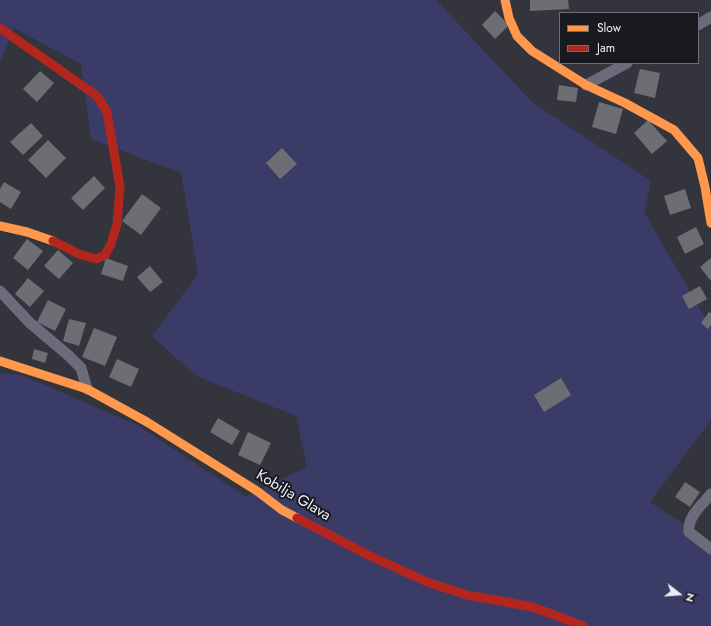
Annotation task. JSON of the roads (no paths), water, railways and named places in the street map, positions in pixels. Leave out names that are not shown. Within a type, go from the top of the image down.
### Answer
[{"type":"street","points":[[505,0],[509,18],[517,36],[537,55],[586,85],[625,103],[674,130],[698,158],[711,223]]},
{"type":"street","points":[[699,24],[711,17]]},
{"type":"street","points":[[0,28],[97,96],[107,112],[120,187],[117,224],[112,244],[105,255],[96,259],[79,254],[62,244],[27,232],[0,226]]},
{"type":"street","points":[[586,85],[626,64]]},
{"type":"street","points":[[0,291],[30,323],[81,368],[87,389]]},
{"type":"street","name":"Kobilja Glava","points":[[0,361],[87,389],[147,422],[257,491],[282,510],[366,554],[434,584],[467,595],[533,607],[583,626]]},
{"type":"street","points":[[711,494],[690,520],[688,526],[689,532],[711,549]]}]
